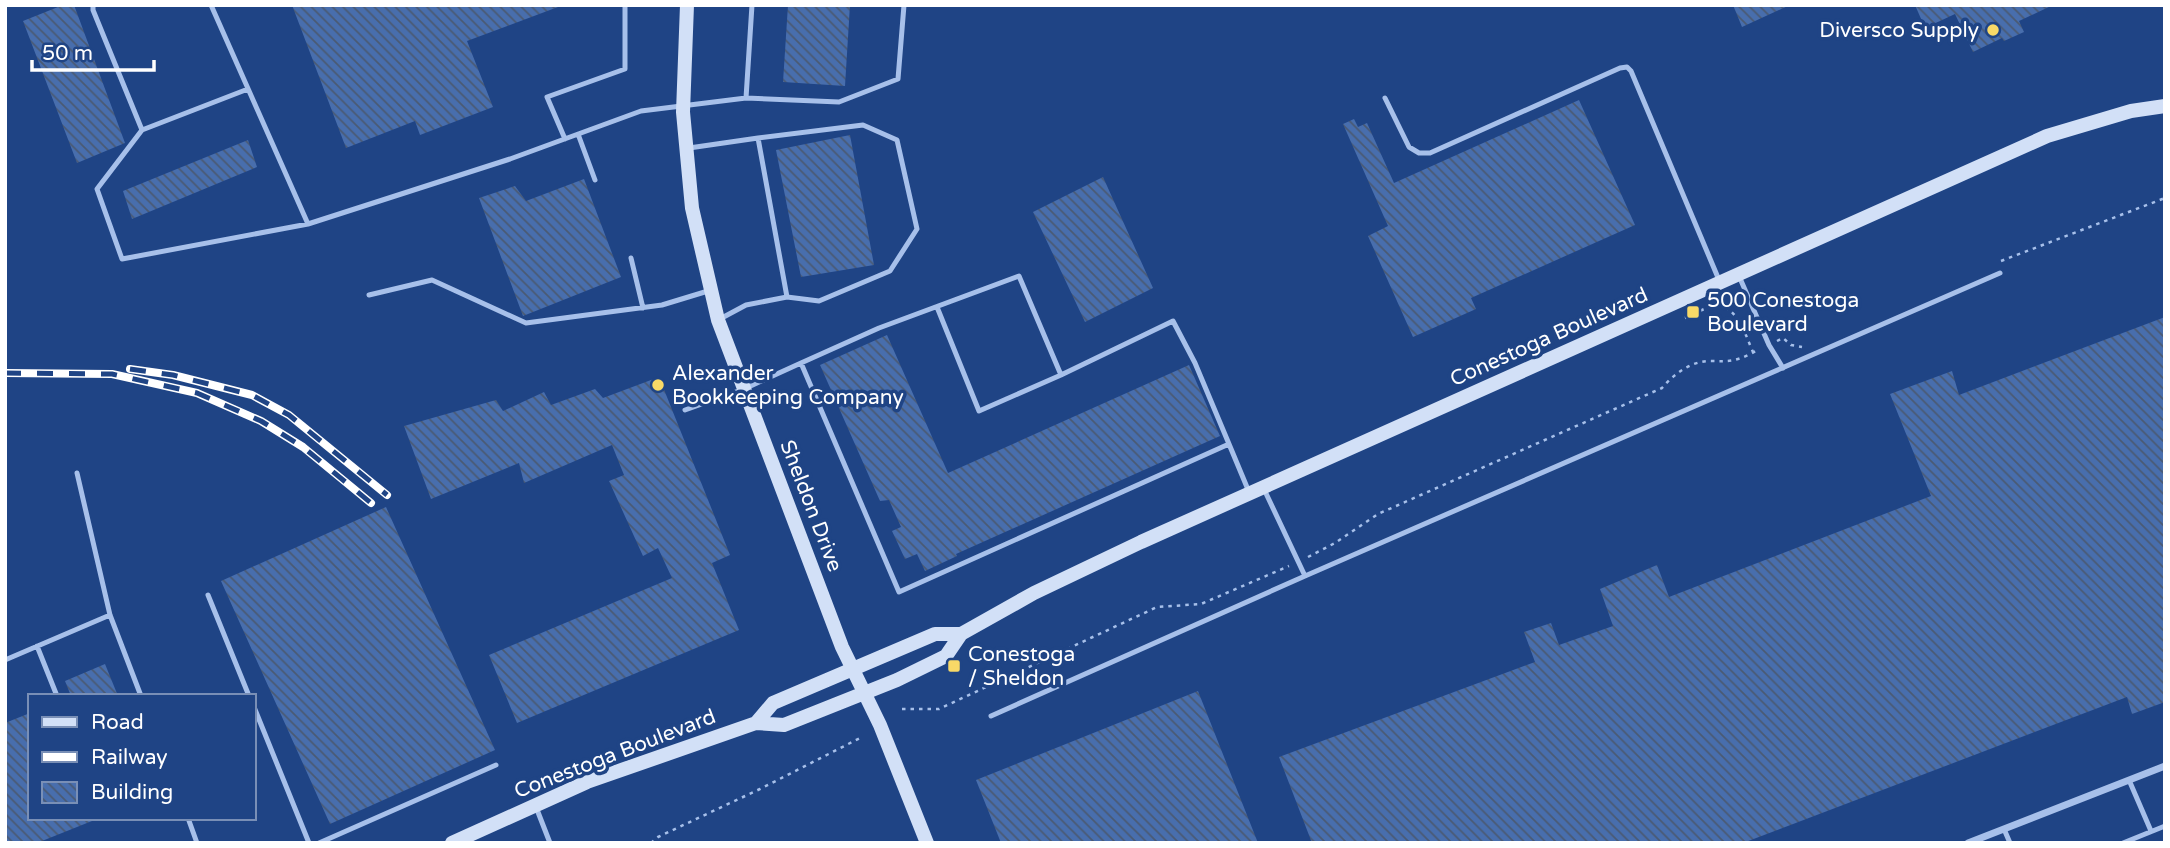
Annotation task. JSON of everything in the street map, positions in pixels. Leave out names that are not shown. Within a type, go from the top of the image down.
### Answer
[{"type":"street","name":"Sheldon Drive","points":[[687,5],[684,107],[692,208],[719,320],[836,634],[880,725],[927,843]]},
{"type":"street","name":"Conestoga Boulevard","points":[[452,843],[587,782],[756,723],[784,725],[864,694],[946,656],[961,634],[1034,593],[1256,490],[2048,136],[2131,111],[2165,106]]},
{"type":"street","name":"Conestoga Boulevard","points":[[756,723],[773,703],[935,634],[961,634]]},
{"type":"street","points":[[1968,843],[1984,840],[2004,829],[2165,766]]},
{"type":"lane","points":[[93,5],[142,130]]},
{"type":"lane","points":[[211,5],[308,224]]},
{"type":"lane","points":[[565,139],[547,97],[625,69],[625,5]]},
{"type":"lane","points":[[746,98],[752,5]]},
{"type":"lane","points":[[248,89],[142,130],[97,189],[122,259],[308,224],[510,159],[641,111],[746,98],[839,102],[898,79],[904,5]]},
{"type":"lane","points":[[1385,98],[1409,147],[1419,153],[1430,153],[1627,67],[1632,71],[1720,283]]},
{"type":"lane","points":[[687,149],[863,125],[897,140],[917,229],[890,271],[819,301],[787,298],[746,305],[719,320]]},
{"type":"lane","points":[[578,134],[594,180]]},
{"type":"lane","points":[[758,138],[787,298]]},
{"type":"lane","points":[[631,258],[643,308]]},
{"type":"lane","points":[[991,716],[2000,273]]},
{"type":"lane","points":[[1739,275],[1769,345],[1783,368]]},
{"type":"lane","points":[[685,410],[744,388],[880,328],[1019,276],[1061,375]]},
{"type":"lane","points":[[369,295],[432,280],[526,323],[662,305],[712,290]]},
{"type":"lane","points":[[937,307],[979,411],[1173,321],[1195,363],[1229,444],[1305,576]]},
{"type":"lane","points":[[800,363],[900,592],[1229,444]]},
{"type":"lane","points":[[78,472],[110,615],[140,694]]},
{"type":"lane","points":[[208,595],[248,694]]},
{"type":"lane","points":[[5,660],[110,615]]},
{"type":"lane","points":[[37,646],[56,694]]},
{"type":"lane","points":[[256,712],[309,843]]},
{"type":"lane","points":[[319,843],[496,765]]},
{"type":"lane","points":[[2129,779],[2151,831]]},
{"type":"lane","points":[[535,805],[550,843]]},
{"type":"lane","points":[[189,820],[197,843]]},
{"type":"lane","points":[[2123,843],[2165,826]]},
{"type":"lane","points":[[2004,829],[2010,843]]},
{"type":"path","points":[[1992,265],[2165,198]]},
{"type":"path","points":[[1685,318],[1716,306],[1728,309],[1736,317],[1753,352]]},
{"type":"path","points":[[902,709],[939,709],[1157,607],[1200,604],[1298,562],[1335,543],[1378,513],[1662,388],[1673,375],[1685,368],[1707,361],[1738,359],[1783,338],[1791,345],[1803,347]]},
{"type":"path","points":[[651,843],[658,837],[771,784],[860,738]]},
{"type":"building","points":[[63,5],[74,5],[125,143],[77,163],[23,21]]},
{"type":"building","points":[[292,5],[558,7],[467,41],[493,107],[420,135],[415,121],[346,148]]},
{"type":"building","points":[[788,5],[850,5],[845,86],[783,82]]},
{"type":"building","points":[[1733,5],[1790,5],[1742,27]]},
{"type":"building","name":"Diversco Supply","points":[[1915,5],[2053,5],[2019,21],[2024,32],[2004,41],[2002,38],[1973,52],[1955,14],[1925,28]]},
{"type":"building","points":[[1579,100],[1635,225],[1471,298],[1476,309],[1413,337],[1368,236],[1388,226],[1343,124],[1354,119],[1358,127],[1367,123],[1394,183]]},
{"type":"building","points":[[850,135],[874,265],[801,277],[776,150]]},
{"type":"building","points":[[248,140],[257,167],[132,219],[123,191]]},
{"type":"building","points":[[1103,177],[1153,288],[1085,322],[1033,212]]},
{"type":"building","points":[[584,179],[621,277],[523,316],[479,198],[515,186],[526,201]]},
{"type":"building","points":[[2165,317],[2165,702],[2132,714],[2127,697],[1743,843],[1312,843],[1279,757],[1535,662],[1524,632],[1551,623],[1559,645],[1613,626],[1600,589],[1657,565],[1669,597],[1931,496],[1890,394],[1952,371],[1959,395]]},
{"type":"building","points":[[887,335],[948,473],[1189,365],[1220,436],[956,554],[957,556],[925,571],[917,554],[905,559],[892,531],[901,527],[889,500],[880,501],[820,365]]},
{"type":"building","points":[[659,377],[730,555],[712,563],[739,630],[517,723],[489,655],[672,578],[658,548],[643,556],[609,481],[624,475],[612,445],[524,483],[519,463],[431,499],[404,426],[496,400],[503,411],[544,392],[551,405],[595,389],[603,398]]},
{"type":"building","points":[[386,507],[495,750],[330,824],[221,581]]},
{"type":"building","points":[[105,664],[117,694],[70,694],[65,681]]},
{"type":"building","points":[[1198,691],[1258,843],[1001,843],[976,780]]},
{"type":"building","points":[[28,714],[28,820],[94,820],[37,843],[5,843],[5,723]]},
{"type":"railway","points":[[130,369],[173,375],[252,395],[289,415],[387,495]]},
{"type":"railway","points":[[5,373],[112,374],[197,393],[261,421],[303,447],[371,503]]},
{"type":"place","name":"Diversco Supply","points":[[1993,30]]},
{"type":"place","name":"500 Conestoga Boulevard","points":[[1693,312]]},
{"type":"place","name":"Alexander Bookkeeping Company","points":[[658,385]]},
{"type":"place","name":"Conestoga / Sheldon","points":[[954,666]]}]
